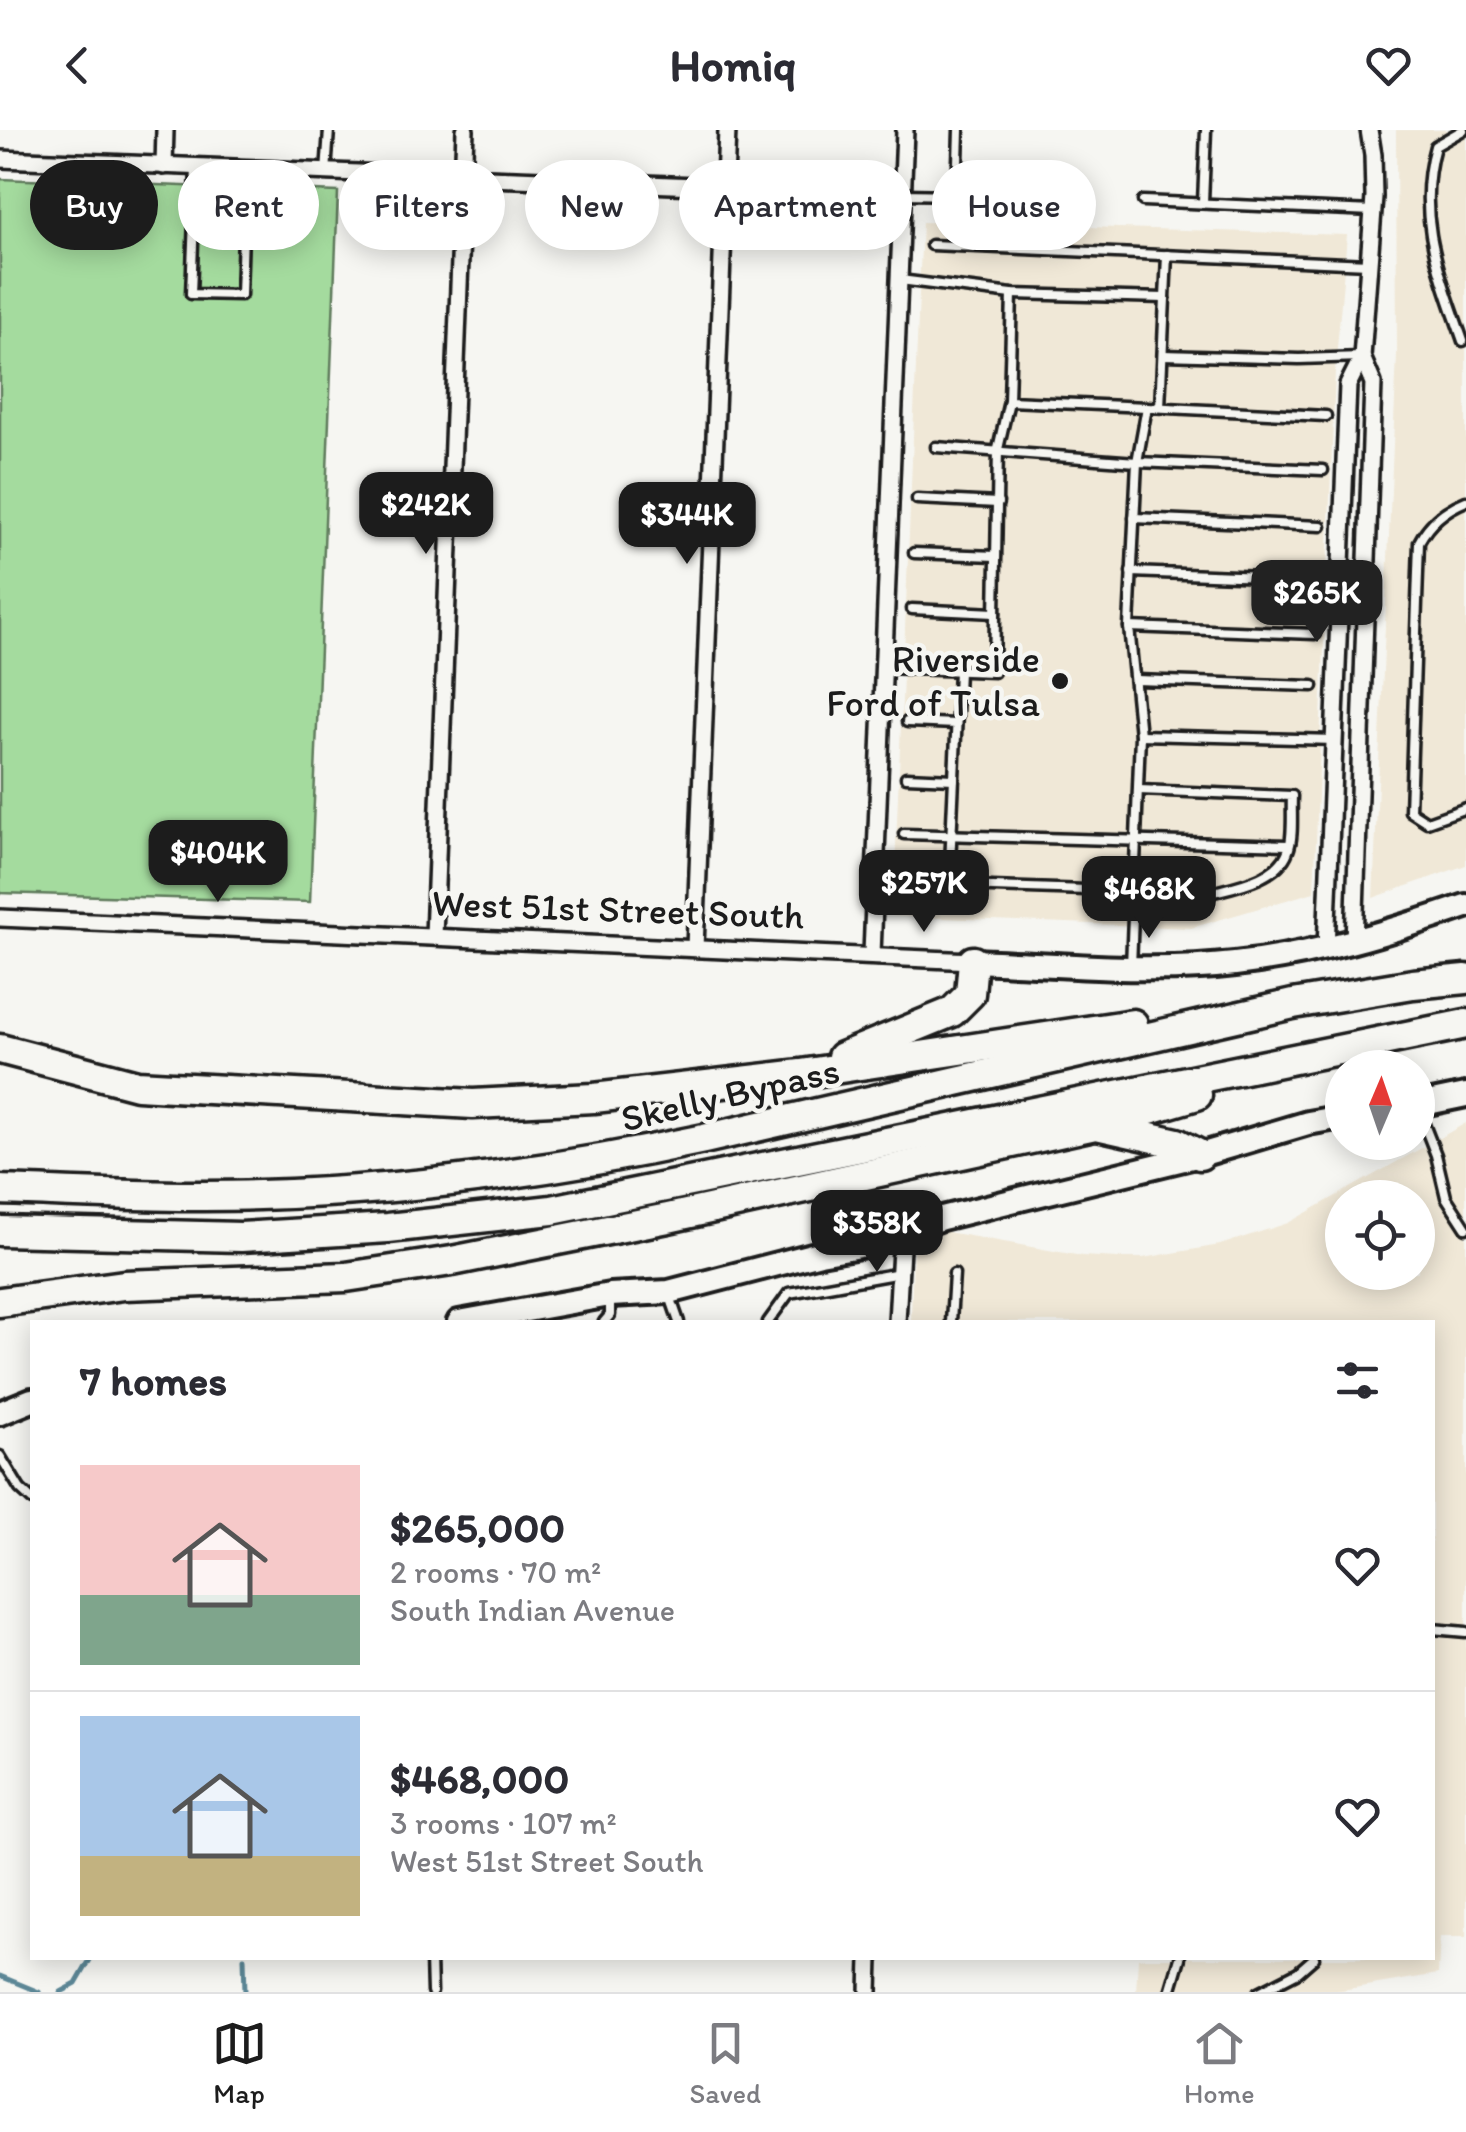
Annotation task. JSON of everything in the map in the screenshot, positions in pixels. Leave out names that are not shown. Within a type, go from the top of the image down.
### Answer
[{"type":"highway","points":[[802,1074],[952,1012],[970,994],[973,960]]},
{"type":"highway","name":"Skelly Bypass","points":[[0,1190],[259,1195],[343,1191],[550,1168],[704,1139],[1293,1004],[1466,978]]},
{"type":"highway","points":[[0,1049],[137,1084],[473,1104],[594,1098],[802,1074],[1108,1027],[1293,1004]]},
{"type":"highway","name":"Skelly Bypass","points":[[0,1230],[241,1237],[388,1228],[552,1210],[1466,1024]]},
{"type":"highway","points":[[0,1302],[124,1286],[346,1276],[452,1261],[1096,1125],[1390,1038]]},
{"type":"highway","points":[[1096,1125],[1178,1143],[1200,1155]]},
{"type":"street","points":[[164,166],[165,130]]},
{"type":"street","points":[[465,160],[466,130]]},
{"type":"street","points":[[725,160],[727,130]]},
{"type":"street","points":[[904,160],[905,130]]},
{"type":"street","points":[[1326,949],[1348,385],[1362,357],[1373,210],[1373,155],[1368,130]]},
{"type":"street","points":[[0,160],[178,167]]},
{"type":"street","points":[[319,173],[339,173]]},
{"type":"street","points":[[505,180],[679,187]]},
{"type":"street","points":[[434,936],[461,250]]},
{"type":"street","points":[[695,948],[722,250]]},
{"type":"street","points":[[872,954],[901,250]]},
{"type":"street","points":[[1354,942],[1373,382],[1362,357]]},
{"type":"street","points":[[1336,740],[1361,741]]},
{"type":"street","name":"West 51st Street South","points":[[0,918],[1131,967],[1233,964],[1326,949],[1466,906]]},
{"type":"street","points":[[1435,1103],[1466,1095]]},
{"type":"street","points":[[472,1320],[610,1296],[669,1292],[871,1244],[902,1230],[1325,1120]]},
{"type":"street","points":[[897,1320],[902,1230]]},
{"type":"street","points":[[0,1414],[30,1401]]},
{"type":"street","points":[[869,1992],[870,1960]]},
{"type":"lane","points":[[326,173],[329,130]]},
{"type":"lane","points":[[912,194],[957,195],[959,130]]},
{"type":"lane","points":[[1203,202],[1206,130]]},
{"type":"lane","points":[[1463,130],[1435,146],[1427,174],[1430,244],[1465,344]]},
{"type":"lane","points":[[1143,201],[1373,210]]},
{"type":"lane","points":[[931,245],[1369,264]]},
{"type":"lane","points":[[193,250],[191,294],[240,295],[242,250]]},
{"type":"lane","points":[[1160,407],[1167,255]]},
{"type":"lane","points":[[900,280],[1012,294],[1165,298]]},
{"type":"lane","points":[[884,668],[994,672],[998,449],[1009,401],[1012,294]]},
{"type":"lane","points":[[1163,355],[1362,357]]},
{"type":"lane","points":[[1009,401],[1326,416]]},
{"type":"lane","points":[[1131,967],[1140,734],[1128,627],[1137,462],[1147,407]]},
{"type":"lane","points":[[936,447],[1137,462],[1322,470]]},
{"type":"lane","points":[[916,499],[998,503]]},
{"type":"lane","points":[[1466,501],[1438,518],[1419,542],[1410,811],[1428,822],[1466,808]]},
{"type":"lane","points":[[1134,518],[1321,526]]},
{"type":"lane","points":[[914,553],[996,556]]},
{"type":"lane","points":[[1131,572],[1318,580]]},
{"type":"lane","points":[[912,610],[995,613]]},
{"type":"lane","points":[[1128,627],[1315,634]]},
{"type":"lane","points":[[949,886],[959,671]]},
{"type":"lane","points":[[1136,680],[1314,686]]},
{"type":"lane","points":[[907,722],[956,724]]},
{"type":"lane","points":[[1140,734],[1336,740]]},
{"type":"lane","points":[[906,777],[954,779]]},
{"type":"lane","points":[[903,884],[1206,894],[1246,883],[1273,870],[1288,852],[1292,796],[1139,790]]},
{"type":"lane","points":[[904,834],[1288,845]]},
{"type":"lane","points":[[1435,1152],[1446,1197],[1466,1228]]},
{"type":"lane","points":[[770,1320],[790,1293],[900,1273]]},
{"type":"lane","points":[[952,1320],[954,1274]]},
{"type":"lane","points":[[669,1292],[678,1320]]},
{"type":"lane","points":[[606,1320],[610,1316],[610,1296]]},
{"type":"lane","points":[[0,1456],[30,1498]]},
{"type":"lane","points":[[1435,1629],[1466,1632]]},
{"type":"lane","points":[[431,1960],[432,1992]]},
{"type":"lane","points":[[1170,1992],[1179,1960]]},
{"type":"lane","points":[[1259,1992],[1298,1972],[1312,1960]]},
{"type":"shaded area","points":[[1396,130],[1466,130],[1466,865],[1373,898],[1397,354]]},
{"type":"shaded area","points":[[922,222],[932,222],[932,250],[1096,250],[1096,227],[1347,235],[1335,371],[1314,892],[1191,928],[893,916]]},
{"type":"shaded area","points":[[1466,1123],[1466,1937],[1440,1937],[1438,1974],[1330,1992],[1136,1992],[1138,1960],[1435,1960],[1435,1320],[911,1320],[913,1251],[916,1243],[936,1230],[1082,1256],[1143,1258],[1220,1245],[1288,1223],[1325,1202],[1325,1290],[1435,1290],[1435,1180],[1365,1180],[1400,1160],[1435,1160],[1435,1140]]},
{"type":"green space","points":[[0,179],[30,180],[30,250],[158,250],[158,185],[178,186],[178,250],[319,250],[319,191],[338,192],[310,902],[0,893]]},
{"type":"waterway","points":[[61,1992],[76,1984],[90,1960]]},
{"type":"waterway","points":[[244,1960],[245,1992]]},
{"type":"waterway","points":[[0,1976],[39,1992]]},
{"type":"place","name":"Riverside Ford of Tulsa","points":[[1060,681]]}]
